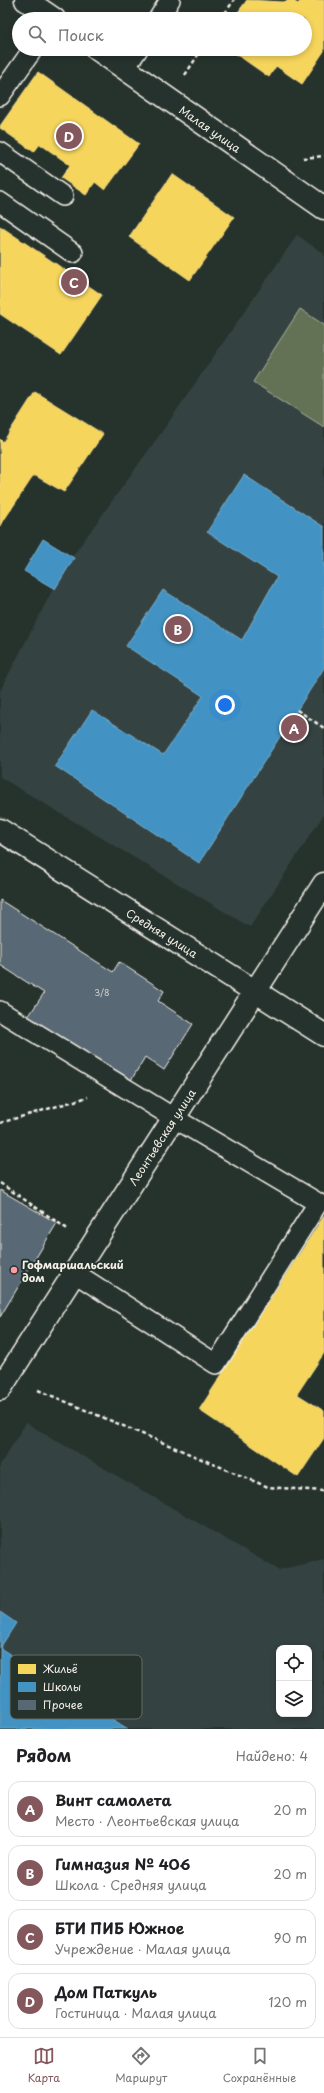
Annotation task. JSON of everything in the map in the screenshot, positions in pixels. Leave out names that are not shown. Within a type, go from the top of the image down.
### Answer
[{"type":"street","points":[[26,0],[43,12]]},
{"type":"street","name":"Малая улица","points":[[107,56],[324,208]]},
{"type":"street","name":"Средняя улица","points":[[0,830],[324,1035]]},
{"type":"street","name":"Леонтьевская улица","points":[[0,1390],[324,884]]},
{"type":"lane","points":[[162,12],[170,0]]},
{"type":"lane","points":[[0,96],[28,56]]},
{"type":"lane","points":[[125,68],[133,56]]},
{"type":"lane","points":[[0,152],[62,196]]},
{"type":"lane","points":[[0,202],[73,253]]},
{"type":"lane","points":[[0,1011],[174,1118],[318,1203],[216,1364],[74,1273]]},
{"type":"path","points":[[226,12],[234,0]]},
{"type":"path","points":[[184,77],[198,56]]},
{"type":"path","points":[[302,158],[324,156]]},
{"type":"path","points":[[297,710],[324,728]]},
{"type":"path","points":[[0,1123],[89,1097]]},
{"type":"path","points":[[0,1183],[70,1230]]},
{"type":"path","points":[[38,1390],[268,1487],[324,1491]]},
{"type":"shaded area","points":[[297,235],[324,254],[324,814],[250,927],[0,777],[0,691],[64,568],[166,426]]},
{"type":"shaded area","points":[[26,1423],[279,1570],[324,1559],[324,1729],[0,1729],[0,1465]]},
{"type":"green space","points":[[300,309],[324,325],[324,427],[253,382]]},
{"type":"building: Жильё","points":[[247,0],[283,2],[292,0],[298,4],[301,0],[324,0],[324,51],[302,84],[276,66],[269,77],[239,56],[312,56],[312,12],[238,12]]},
{"type":"building: Жильё","points":[[38,72],[139,144],[105,190],[95,182],[86,195],[61,178],[70,165],[40,144],[34,152],[0,128]]},
{"type":"building: Жильё","points":[[172,174],[234,217],[190,280],[129,237]]},
{"type":"building: Жильё","points":[[0,226],[102,295],[61,355],[0,314]]},
{"type":"building: Жильё","points":[[35,392],[103,434],[64,492],[34,475],[0,526],[0,439],[3,442]]},
{"type":"building: Жильё","points":[[324,1216],[324,1353],[297,1394],[324,1411],[324,1438],[298,1477],[199,1410]]},
{"type":"building: Школы","points":[[244,475],[324,527],[324,668],[199,863],[55,766],[92,710],[163,755],[203,696],[126,646],[163,590],[242,640],[277,577],[207,532]]},
{"type":"building: Школы","points":[[43,539],[74,558],[55,589],[24,571]]},
{"type":"building: Школы","points":[[0,1612],[16,1623],[0,1648]]},
{"type":"building: Школы","points":[[0,1648],[11,1655],[10,1719],[112,1719],[128,1729],[0,1729]]},
{"type":"building: Прочее","points":[[0,900],[113,972],[119,962],[164,991],[158,1001],[193,1024],[164,1070],[145,1057],[130,1082],[28,1017],[44,993],[0,965]]},
{"type":"building: Прочее","name":"Гофмаршальский дом","points":[[0,1190],[57,1223],[0,1317]]},
{"type":"place","name":"Дом Паткуль","points":[[69,136]]},
{"type":"place","name":"БТИ ПИБ Южное","points":[[74,282]]},
{"type":"place","name":"Гимназия № 406","points":[[178,629]]},
{"type":"place","name":"Винт самолета","points":[[294,728]]},
{"type":"place","name":"Гофмаршальский дом","points":[[14,1270]]}]
